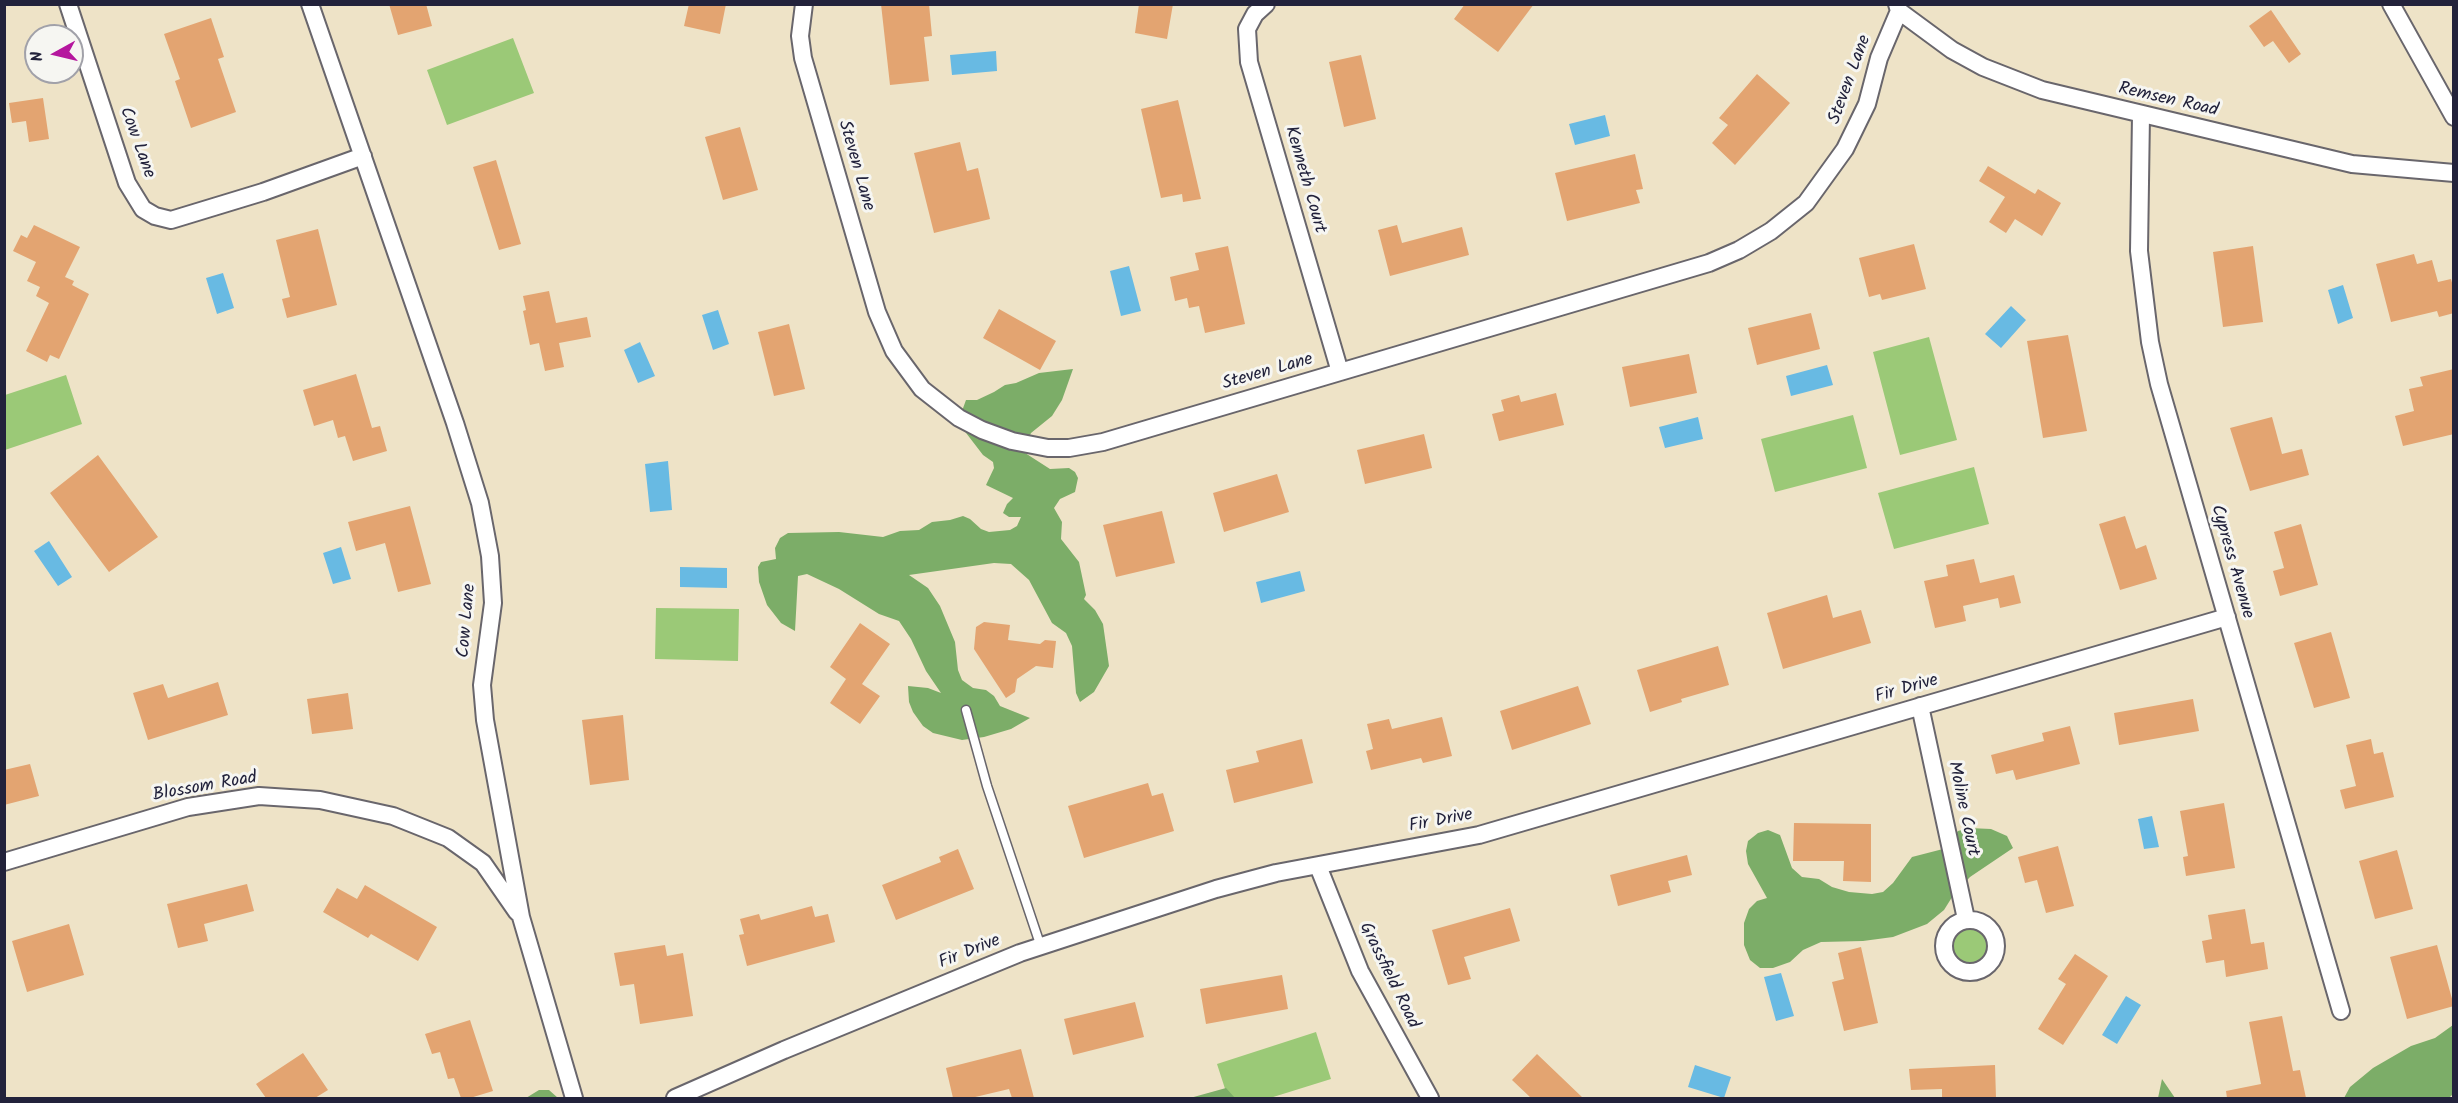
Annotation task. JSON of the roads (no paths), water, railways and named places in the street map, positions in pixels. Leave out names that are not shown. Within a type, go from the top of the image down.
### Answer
[{"type":"street","name":"Cow Lane","points":[[68,4],[127,183],[143,210],[171,220],[263,192],[363,156]]},
{"type":"street","name":"Cow Lane","points":[[310,4],[456,423],[480,503],[490,556],[493,603],[482,685],[485,720],[521,917],[574,1098]]},
{"type":"street","name":"Steven Lane","points":[[804,4],[800,36],[803,58],[877,312],[894,351],[922,389],[959,418],[1012,441],[1048,448],[1069,448],[1103,442],[1709,263],[1739,250],[1771,231],[1806,203],[1845,149],[1867,104],[1879,58],[1898,8]]},
{"type":"street","name":"Kenneth Court","points":[[1266,4],[1255,14],[1247,29],[1249,62],[1340,372]]},
{"type":"street","name":"Remsen Road","points":[[1898,8],[1952,50],[1983,67],[2042,90],[2352,164],[2454,174]]},
{"type":"street","points":[[2395,8],[2454,117]]},
{"type":"street","name":"Cypress Avenue","points":[[2141,115],[2139,251],[2150,342],[2159,384],[2341,1011]]},
{"type":"street","name":"Fir Drive","points":[[675,1098],[784,1050],[1041,946],[1216,889],[1276,873],[1318,867],[1479,835],[2227,617]]},
{"type":"street","name":"Moline Court","points":[[1920,706],[1966,919]]},
{"type":"street","name":"Blossom Road","points":[[4,862],[188,807],[259,796],[320,800],[393,816],[448,838],[483,863],[521,917]]},
{"type":"street","name":"Grassfield Road","points":[[1318,867],[1360,971],[1430,1098]]},
{"type":"lane","points":[[966,710],[987,786],[1041,946]]},
{"type":"water","points":[[996,51],[997,71],[952,75],[950,55]]},
{"type":"water","points":[[1605,115],[1610,136],[1575,145],[1569,124]]},
{"type":"water","points":[[1129,266],[1141,311],[1121,316],[1110,271]]},
{"type":"water","points":[[223,273],[234,308],[217,314],[206,278]]},
{"type":"water","points":[[2343,285],[2353,318],[2338,324],[2328,290]]},
{"type":"water","points":[[2011,306],[2026,320],[2001,348],[1985,334]]},
{"type":"water","points":[[718,310],[729,344],[713,350],[702,315]]},
{"type":"water","points":[[640,342],[655,376],[638,383],[624,350]]},
{"type":"water","points":[[1827,365],[1833,385],[1791,396],[1786,376]]},
{"type":"water","points":[[1698,417],[1703,439],[1665,448],[1659,427]]},
{"type":"water","points":[[668,461],[672,510],[650,512],[645,464]]},
{"type":"water","points":[[49,541],[72,577],[58,586],[34,551]]},
{"type":"water","points":[[341,547],[351,579],[333,584],[323,553]]},
{"type":"water","points":[[680,567],[727,568],[727,588],[680,587]]},
{"type":"water","points":[[1300,571],[1305,591],[1261,603],[1256,582]]},
{"type":"water","points":[[2152,816],[2159,847],[2144,849],[2138,819]]},
{"type":"water","points":[[1781,973],[1794,1016],[1776,1021],[1764,977]]},
{"type":"water","points":[[2126,996],[2141,1005],[2117,1044],[2102,1035]]},
{"type":"water","points":[[1695,1065],[1731,1077],[1724,1098],[1688,1087]]}]
